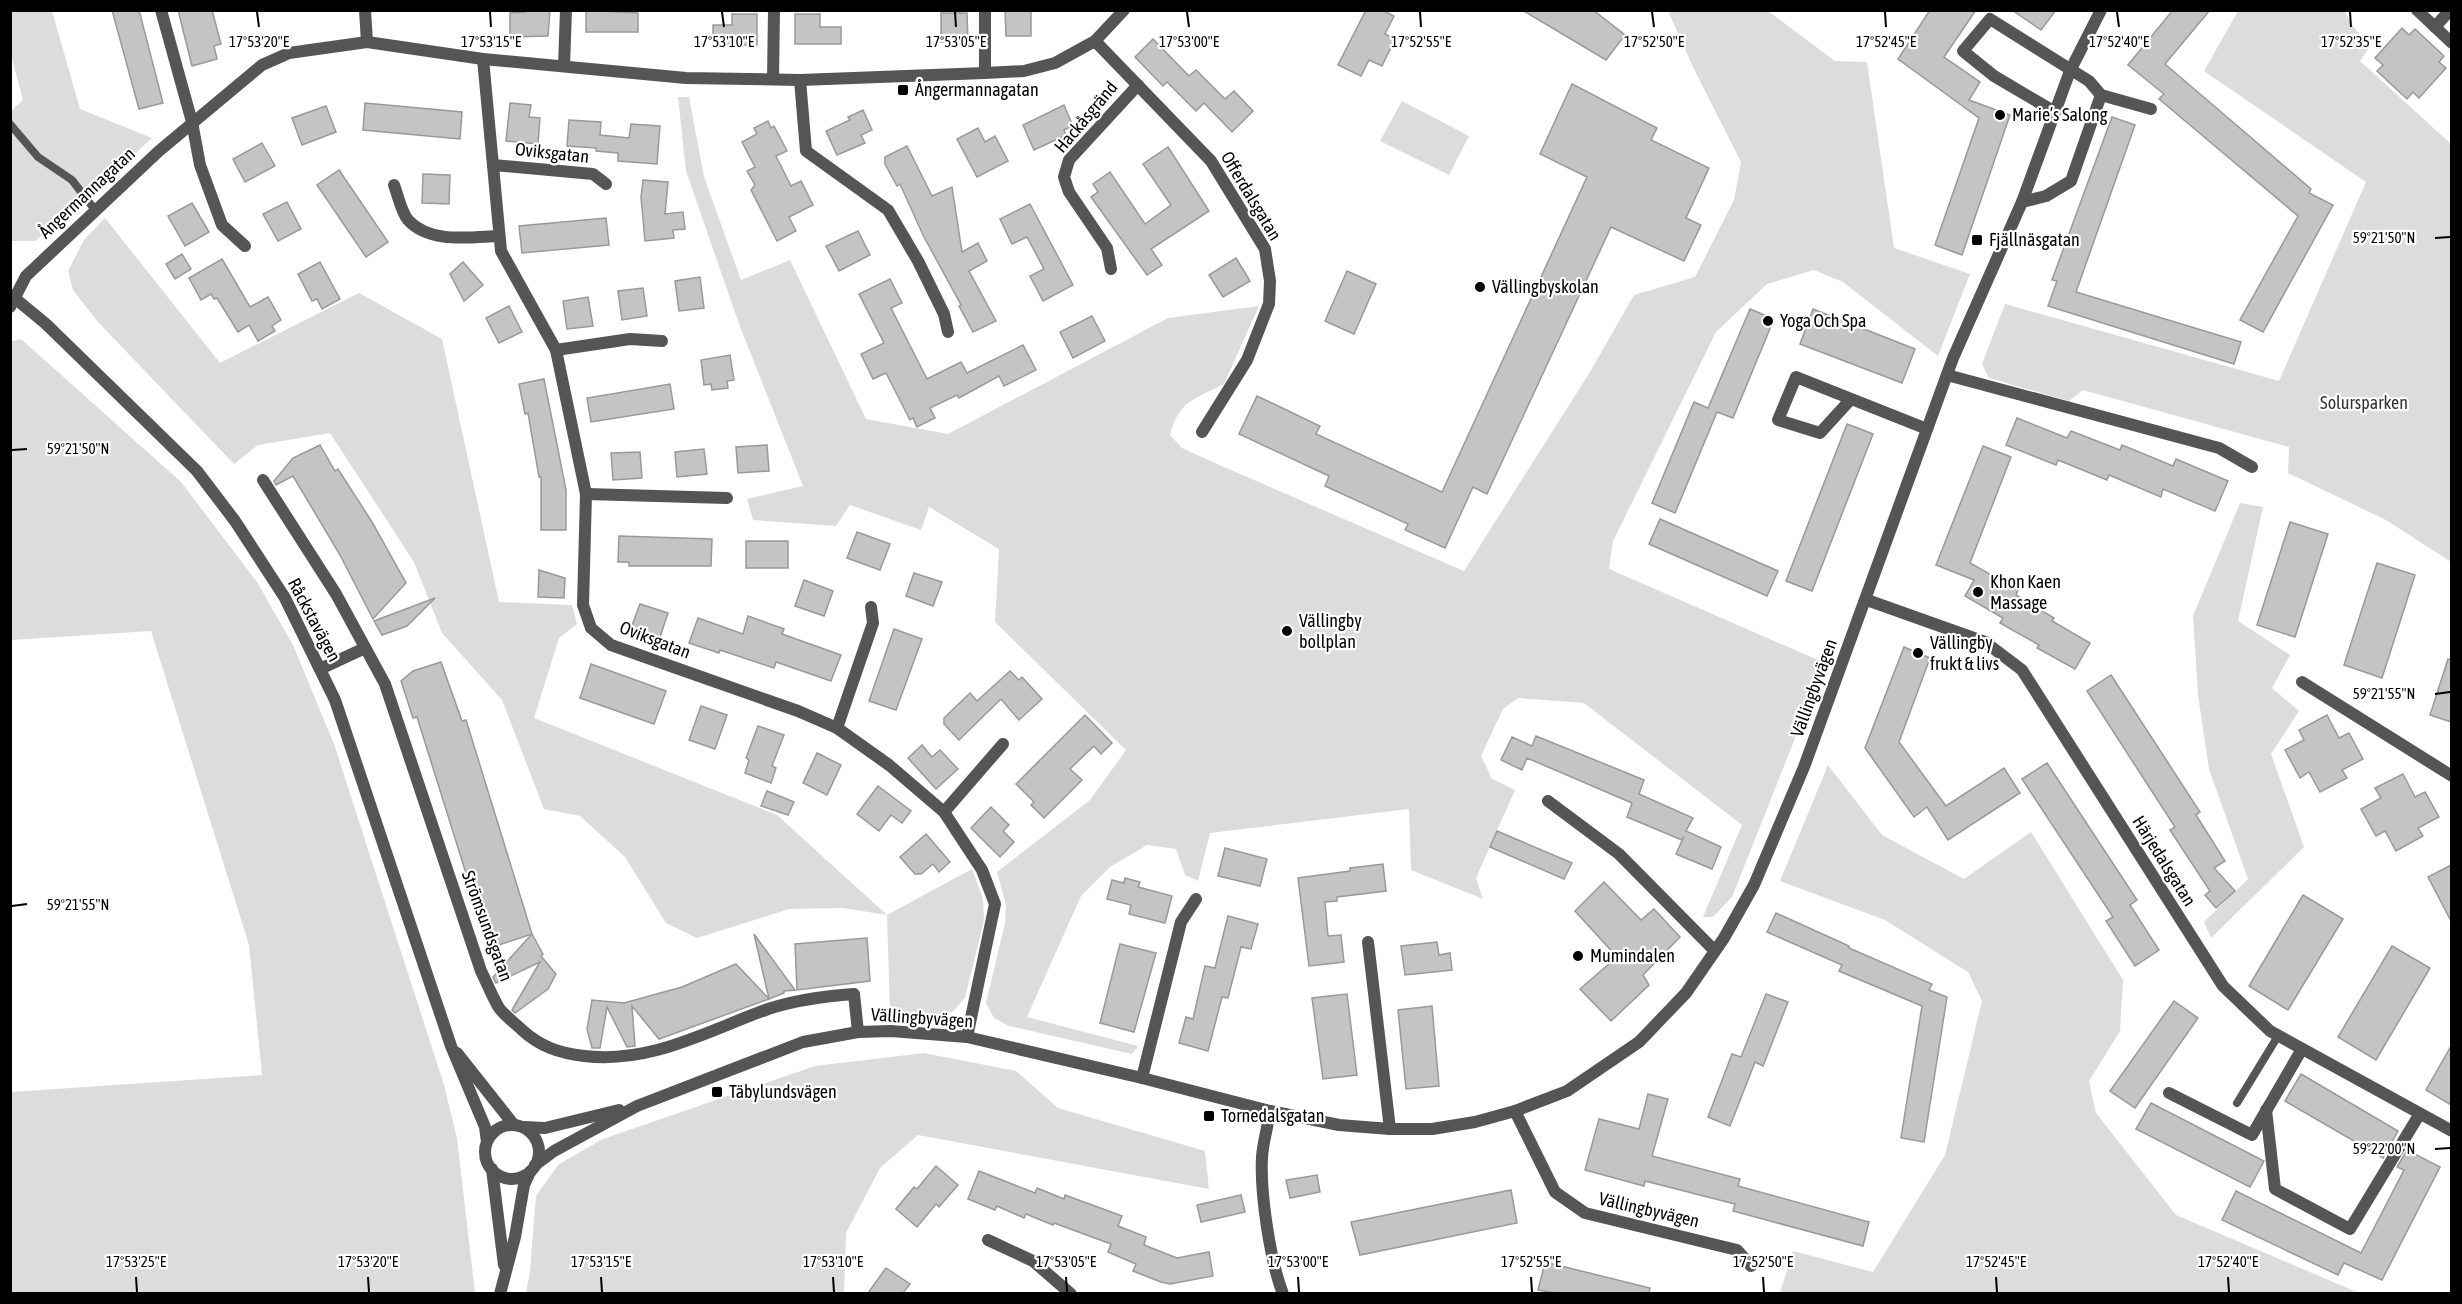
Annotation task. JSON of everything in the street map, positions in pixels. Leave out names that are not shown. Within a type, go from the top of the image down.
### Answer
[{"type":"street","points":[[161,10],[192,122],[200,165],[222,225],[244,246]]},
{"type":"street","points":[[365,10],[367,42]]},
{"type":"street","points":[[564,66],[566,10]]},
{"type":"street","points":[[772,79],[774,10]]},
{"type":"street","points":[[985,10],[985,73]]},
{"type":"street","name":"Ångermannagatan","points":[[12,300],[26,276],[192,122],[262,65],[289,53],[367,42],[483,59],[686,78],[800,81],[1024,71],[1055,63],[1095,41],[1124,10]]},
{"type":"street","name":"Vällingbyvägen","points":[[533,1168],[554,1151],[637,1106],[803,1042],[858,1032],[891,1031],[967,1037],[1270,1111],[1339,1125],[1390,1129],[1432,1129],[1475,1122],[1515,1111],[1567,1091],[1639,1042],[1686,993],[1715,951],[1755,885],[1804,767],[1971,313],[2022,202],[2070,71],[2101,10]]},
{"type":"street","points":[[2417,10],[2451,43]]},
{"type":"street","points":[[2435,27],[2450,10]]},
{"type":"street","points":[[2055,112],[1994,76],[1963,51],[1990,19],[2089,81],[2101,95],[2151,109]]},
{"type":"street","name":"Offerdalsgatan","points":[[1095,41],[1211,161],[1264,249],[1270,281],[1269,304],[1247,360],[1202,432]]},
{"type":"street","name":"Oviksgatan","points":[[483,59],[501,251],[556,350],[586,494],[583,604],[591,628],[611,645],[798,711],[837,728],[889,765],[944,812],[982,870],[995,904],[967,1037]]},
{"type":"street","points":[[800,81],[806,151],[888,210],[918,261],[944,314],[948,332]]},
{"type":"street","name":"Hackåsgränd","points":[[1111,269],[1107,248],[1069,192],[1065,177],[1069,160],[1138,85]]},
{"type":"street","points":[[2022,202],[2046,196],[2071,181],[2101,95]]},
{"type":"street","name":"Oviksgatan","points":[[493,165],[593,174],[606,184]]},
{"type":"street","points":[[394,185],[407,219],[429,235],[459,238],[499,236]]},
{"type":"street","name":"Råckstavägen","points":[[12,300],[46,324],[197,471],[235,521],[285,598],[335,700],[451,1046],[485,1127],[487,1142]]},
{"type":"street","points":[[556,350],[630,339],[662,341]]},
{"type":"street","points":[[1947,375],[2219,448],[2252,467]]},
{"type":"street","points":[[1851,399],[1820,433],[1778,420],[1796,377],[1927,429]]},
{"type":"street","name":"Strömsundsgatan","points":[[263,480],[336,594],[384,684],[481,971],[500,1010],[535,1042],[549,1049],[570,1055],[607,1059],[640,1056],[667,1049],[770,1009],[817,997],[854,994],[858,1032]]},
{"type":"street","points":[[586,494],[727,498]]},
{"type":"street","name":"Härjedalsgatan","points":[[1866,600],[1985,642],[2022,670],[2223,986],[2270,1031],[2451,1131]]},
{"type":"street","points":[[837,728],[873,623],[871,607]]},
{"type":"street","points":[[320,669],[365,648]]},
{"type":"street","points":[[2302,682],[2451,776]]},
{"type":"street","points":[[944,812],[1003,744]]},
{"type":"street","points":[[1548,801],[1619,854],[1715,951]]},
{"type":"street","points":[[1142,1078],[1181,922],[1196,899]]},
{"type":"street","points":[[1368,942],[1390,1129]]},
{"type":"street","name":"Råckstavägen","points":[[451,1046],[519,1126]]},
{"type":"street","points":[[2169,1093],[2252,1135],[2302,1049]]},
{"type":"street","name":"Vällingbyvägen","points":[[519,1126],[545,1128],[637,1106]]},
{"type":"street","points":[[2266,1110],[2275,1189],[2350,1229],[2419,1114]]},
{"type":"street","points":[[1270,1111],[1262,1157],[1265,1199],[1272,1251],[1284,1293]]},
{"type":"street","name":"Vällingbyvägen","points":[[1515,1111],[1555,1192],[1585,1213],[1737,1250],[1752,1266]]},
{"type":"street","points":[[500,1293],[515,1236],[524,1185],[539,1149],[536,1140],[519,1126],[496,1130],[487,1142],[486,1155],[492,1169],[505,1269]]},
{"type":"street","points":[[492,1169],[506,1178],[523,1176],[533,1168]]},
{"type":"street","points":[[988,1240],[1033,1261],[1071,1293]]},
{"type":"lane","points":[[10,124],[38,157],[72,180],[95,210]]},
{"type":"lane","points":[[2237,1104],[2278,1036]]},
{"type":"green space","points":[[11,11],[52,11],[80,109],[152,138],[99,188],[35,241],[11,241],[11,111],[23,100],[11,55]]},
{"type":"green space","points":[[1668,11],[1768,11],[1835,61],[1867,62],[1894,248],[1970,274],[1938,356],[1843,282],[1814,270],[1767,284],[1716,332],[1613,541],[1609,569],[1825,663],[1732,897],[1713,917],[1703,917],[1742,825],[1584,703],[1518,698],[1503,709],[1481,756],[1492,779],[1515,790],[1476,878],[1483,899],[1411,870],[1409,809],[1210,833],[1198,881],[1185,875],[1176,849],[1147,845],[1110,867],[1081,896],[1027,1017],[1138,1046],[1132,1054],[1009,1026],[994,1018],[986,1003],[1005,923],[1006,905],[997,872],[1090,800],[1126,750],[995,622],[999,549],[929,507],[921,530],[850,505],[836,526],[753,520],[747,499],[803,486],[739,324],[686,171],[678,97],[689,97],[704,177],[741,280],[790,260],[866,419],[948,434],[1168,318],[1259,306],[1224,384],[1183,407],[1170,435],[1182,448],[1464,571],[1590,372],[1634,295],[1695,277],[1734,200],[1741,162],[1693,67]]},
{"type":"green space","name":"Solursparken","points":[[2238,11],[2345,11],[2352,25],[2370,46],[2360,61],[2451,144],[2451,562],[2386,520],[2288,473],[2289,447],[2083,390],[2069,401],[1989,378],[1982,364],[2005,304],[2279,381],[2366,182],[2204,71]]},
{"type":"green space","points":[[1402,101],[1469,136],[1449,175],[1380,141]]},
{"type":"green space","points":[[105,218],[220,363],[359,293],[442,339],[499,602],[572,605],[577,624],[559,638],[534,718],[777,815],[887,915],[843,908],[789,909],[697,938],[666,923],[625,857],[580,816],[544,809],[502,700],[442,633],[414,562],[330,433],[258,445],[234,464],[98,322],[73,290],[68,271],[84,240]]},
{"type":"green space","points":[[21,339],[181,482],[257,582],[293,645],[334,744],[444,1085],[457,1138],[475,1293],[11,1293],[11,1092],[262,1075],[249,945],[151,631],[11,640],[10,342]]},
{"type":"green space","points":[[2240,503],[2263,507],[2238,621],[2290,655],[2272,688],[2299,711],[2271,754],[2304,847],[2211,938],[2204,922],[2248,879],[2209,769],[2198,695],[2193,616]]},
{"type":"green space","points":[[1828,765],[1882,835],[1964,879],[2031,832],[2123,980],[2120,1031],[2089,1081],[2096,1113],[2176,1215],[2359,1293],[1780,1293],[1793,1251],[1873,1272],[1945,1155],[1982,1001],[1968,972],[1885,920],[1780,881]]},
{"type":"green space","points":[[972,869],[983,899],[984,920],[965,998],[951,1013],[927,1016],[890,1013],[887,915]]},
{"type":"green space","points":[[924,1053],[1016,1071],[1058,1108],[1205,1151],[1209,1189],[918,1135],[880,1168],[846,1233],[844,1293],[526,1293],[536,1196],[559,1164],[603,1139],[815,1066]]},
{"type":"building","points":[[112,10],[139,10],[163,103],[139,109]]},
{"type":"building","points":[[178,10],[212,10],[221,44],[214,46],[217,59],[192,66]]},
{"type":"building","points":[[525,10],[550,10],[548,36],[510,37],[510,13],[525,12]]},
{"type":"building","points":[[586,10],[638,13],[638,32],[586,32]]},
{"type":"building","points":[[1005,10],[1031,10],[1031,36],[1006,36]]},
{"type":"building","points":[[1366,10],[1382,10],[1394,16],[1385,34],[1395,39],[1382,66],[1369,60],[1361,76],[1338,65]]},
{"type":"building","points":[[1522,10],[1593,10],[1625,35],[1606,60]]},
{"type":"building","points":[[1930,10],[1976,10],[1944,57],[1980,82],[1969,100],[2010,115],[1962,255],[1935,245],[1979,118],[1898,59]]},
{"type":"building","points":[[2012,10],[2056,10],[2041,30]]},
{"type":"building","points":[[2173,10],[2210,10],[2165,64],[2311,189],[2309,193],[2333,205],[2263,332],[2240,320],[2298,216],[2159,99],[2164,94],[2128,65]]},
{"type":"building","points":[[941,13],[967,13],[968,42],[941,42]]},
{"type":"building","points":[[732,14],[757,14],[757,45],[713,45],[713,25],[732,25]]},
{"type":"building","points":[[795,14],[820,14],[820,27],[841,27],[841,44],[795,44]]},
{"type":"building","points":[[2402,28],[2409,35],[2415,29],[2444,56],[2439,62],[2446,68],[2419,98],[2413,92],[2407,99],[2377,71],[2383,65],[2375,58]]},
{"type":"building","points":[[1153,39],[1189,76],[1196,70],[1225,99],[1234,91],[1253,111],[1232,132],[1204,103],[1196,111],[1167,82],[1163,86],[1135,57]]},
{"type":"building","points":[[1572,84],[1657,128],[1651,140],[1709,168],[1686,218],[1701,225],[1684,261],[1611,227],[1487,494],[1473,487],[1445,548],[1405,530],[1408,524],[1325,486],[1329,476],[1239,434],[1257,396],[1320,426],[1316,434],[1442,492],[1587,177],[1540,154]]},
{"type":"building","points":[[365,103],[462,112],[460,139],[363,130]]},
{"type":"building","points":[[510,103],[531,105],[529,117],[540,118],[538,144],[506,141]]},
{"type":"building","points":[[1064,105],[1073,126],[1064,130],[1066,135],[1034,150],[1023,125]]},
{"type":"building","points":[[326,106],[336,132],[302,145],[292,118]]},
{"type":"building","points":[[863,110],[872,130],[861,135],[865,143],[837,155],[826,131],[850,120],[848,117]]},
{"type":"building","points":[[2112,117],[2135,125],[2076,292],[2241,342],[2234,364],[2048,306],[2057,281],[2052,280]]},
{"type":"building","points":[[569,120],[601,122],[600,135],[629,138],[631,124],[660,126],[657,164],[618,161],[618,153],[596,151],[596,148],[567,146]]},
{"type":"building","points":[[768,121],[771,128],[774,126],[787,151],[776,156],[791,186],[801,181],[813,205],[789,217],[796,231],[777,241],[751,190],[755,185],[747,171],[755,167],[742,142],[757,134],[754,128]]},
{"type":"building","points":[[978,128],[985,142],[995,136],[1008,161],[977,177],[957,139]]},
{"type":"building","points":[[262,143],[275,166],[245,182],[233,159]]},
{"type":"building","points":[[907,146],[932,196],[952,187],[962,252],[978,243],[987,261],[969,271],[996,321],[973,332],[923,235],[900,184],[897,186],[885,164],[885,157]]},
{"type":"building","points":[[1168,147],[1209,211],[1151,249],[1162,265],[1147,275],[1091,197],[1098,192],[1093,184],[1110,172],[1145,224],[1171,205],[1143,164]]},
{"type":"building","points":[[339,170],[388,242],[366,257],[317,185]]},
{"type":"building","points":[[423,174],[450,175],[449,204],[422,203]]},
{"type":"building","points":[[643,180],[668,182],[665,214],[683,212],[685,229],[673,230],[674,238],[645,241],[641,197]]},
{"type":"building","points":[[287,202],[301,229],[278,241],[263,214]]},
{"type":"building","points":[[192,203],[209,232],[185,246],[168,216]]},
{"type":"building","points":[[1030,204],[1073,285],[1043,301],[1030,276],[1044,269],[1027,237],[1012,244],[1000,219]]},
{"type":"building","points":[[606,218],[609,245],[522,253],[519,226]]},
{"type":"building","points":[[858,231],[870,255],[839,271],[826,246]]},
{"type":"building","points":[[182,254],[191,269],[175,279],[166,264]]},
{"type":"building","points":[[1236,258],[1250,281],[1223,297],[1209,275]]},
{"type":"building","points":[[222,259],[250,307],[268,297],[281,320],[272,326],[275,331],[258,341],[249,325],[238,332],[217,298],[214,299],[211,294],[201,300],[189,278]]},
{"type":"building","points":[[320,262],[340,299],[322,309],[317,299],[312,301],[298,274]]},
{"type":"building","points":[[463,262],[483,285],[464,301],[450,274]]},
{"type":"building","points":[[1347,271],[1376,284],[1354,334],[1325,321]]},
{"type":"building","points":[[700,277],[704,308],[679,311],[675,281]]},
{"type":"building","points":[[890,279],[902,303],[891,308],[927,379],[961,362],[967,373],[1023,345],[1036,370],[1004,386],[999,376],[959,398],[957,395],[930,408],[935,418],[917,427],[913,418],[910,420],[886,373],[873,379],[861,354],[884,343],[859,294]]},
{"type":"building","points":[[643,288],[647,316],[622,320],[618,291]]},
{"type":"building","points":[[588,297],[593,326],[567,329],[563,301]]},
{"type":"building","points":[[509,306],[522,332],[499,343],[486,318]]},
{"type":"building","points":[[1750,309],[1774,319],[1733,418],[1717,412],[1675,513],[1652,503],[1694,402],[1708,408]]},
{"type":"building","points":[[1813,309],[1915,349],[1902,383],[1800,344]]},
{"type":"building","points":[[1092,316],[1105,341],[1073,358],[1060,332]]},
{"type":"building","points":[[730,355],[734,380],[727,381],[728,388],[712,390],[711,384],[704,385],[701,360]]},
{"type":"building","points":[[544,379],[566,490],[566,530],[541,530],[541,477],[539,477],[528,413],[525,414],[519,384]]},
{"type":"building","points":[[670,384],[674,409],[591,422],[587,398]]},
{"type":"building","points":[[2017,418],[2067,438],[2071,431],[2120,450],[2122,445],[2173,466],[2176,459],[2228,481],[2215,511],[2163,489],[2161,497],[2109,475],[2107,480],[2058,460],[2056,465],[2006,445]]},
{"type":"building","points":[[1847,424],[1873,434],[1812,591],[1786,581]]},
{"type":"building","points":[[320,445],[335,471],[338,469],[372,522],[406,583],[373,619],[340,555],[293,476],[276,485],[274,481],[293,458]]},
{"type":"building","points":[[767,445],[769,471],[738,473],[736,447]]},
{"type":"building","points":[[1983,446],[2011,457],[1970,563],[2018,590],[2016,595],[2054,618],[2052,621],[2090,643],[2075,669],[2037,648],[2039,645],[2000,623],[2003,618],[1965,596],[1974,580],[1936,565]]},
{"type":"building","points":[[704,449],[707,474],[677,477],[675,452]]},
{"type":"building","points":[[640,452],[642,478],[613,480],[611,453]]},
{"type":"building","points":[[1660,519],[1778,571],[1767,596],[1649,544]]},
{"type":"building","points":[[2290,522],[2328,534],[2295,637],[2257,625]]},
{"type":"building","points":[[857,532],[890,544],[880,570],[847,558]]},
{"type":"building","points":[[619,536],[712,539],[711,566],[629,566],[629,562],[618,562]]},
{"type":"building","points":[[746,541],[788,541],[788,568],[746,568]]},
{"type":"building","points":[[2377,563],[2415,575],[2382,678],[2344,665]]},
{"type":"building","points":[[539,570],[565,578],[564,598],[538,597]]},
{"type":"building","points":[[914,573],[942,582],[933,606],[906,596]]},
{"type":"building","points":[[804,580],[833,591],[824,616],[795,606]]},
{"type":"building","points":[[435,598],[407,626],[382,635],[374,621]]},
{"type":"building","points":[[640,604],[668,613],[660,637],[631,628]]},
{"type":"building","points":[[748,616],[784,629],[782,634],[841,655],[831,681],[776,662],[774,668],[720,650],[719,653],[689,643],[698,618],[743,634]]},
{"type":"building","points":[[894,629],[922,639],[896,710],[869,701]]},
{"type":"building","points":[[1904,647],[1930,658],[1899,742],[1946,806],[2004,768],[2020,793],[1948,840],[1927,807],[1914,817],[1865,748]]},
{"type":"building","points":[[2448,659],[2451,660],[2451,722],[2430,715]]},
{"type":"building","points":[[441,662],[462,721],[466,720],[532,934],[493,947],[475,902],[417,717],[413,718],[401,681],[413,671]]},
{"type":"building","points":[[591,664],[666,691],[654,724],[580,698]]},
{"type":"building","points":[[1010,671],[1019,680],[1022,677],[1042,699],[1019,720],[1001,699],[959,740],[944,724],[944,718],[970,693],[977,701]]},
{"type":"building","points":[[2111,675],[2200,812],[2196,815],[2225,861],[2214,868],[2235,891],[2216,908],[2205,895],[2210,891],[2170,830],[2175,827],[2087,691]]},
{"type":"building","points":[[701,706],[727,715],[715,749],[689,740]]},
{"type":"building","points":[[1085,715],[1112,743],[1101,754],[1094,746],[1070,769],[1082,780],[1044,818],[1031,805],[1034,802],[1016,784]]},
{"type":"building","points":[[2327,715],[2339,738],[2349,733],[2363,759],[2342,770],[2347,778],[2320,792],[2309,772],[2300,778],[2285,750],[2304,740],[2299,730]]},
{"type":"building","points":[[758,726],[784,735],[772,766],[776,768],[771,783],[745,773],[749,760],[746,758]]},
{"type":"building","points":[[1536,736],[1644,780],[1639,794],[1693,818],[1686,831],[1721,847],[1712,869],[1676,854],[1684,836],[1682,840],[1627,817],[1632,803],[1527,758],[1522,770],[1501,760],[1512,737],[1532,746]]},
{"type":"building","points":[[922,745],[932,757],[940,750],[958,769],[936,789],[908,758]]},
{"type":"building","points":[[817,753],[841,765],[827,795],[803,783]]},
{"type":"building","points":[[2047,763],[2137,900],[2130,905],[2159,950],[2135,966],[2106,921],[2113,917],[2022,779]]},
{"type":"building","points":[[2403,774],[2415,797],[2425,792],[2439,817],[2418,828],[2423,836],[2396,851],[2385,831],[2376,836],[2361,809],[2381,798],[2375,788]]},
{"type":"building","points":[[878,786],[911,811],[902,823],[891,815],[879,831],[857,814]]},
{"type":"building","points":[[767,791],[794,802],[788,815],[761,806]]},
{"type":"building","points":[[991,807],[1009,825],[1003,831],[1014,842],[1000,857],[971,828]]},
{"type":"building","points":[[1497,831],[1572,863],[1564,879],[1490,847]]},
{"type":"building","points":[[926,834],[950,862],[939,872],[933,864],[921,874],[915,874],[900,857]]},
{"type":"building","points":[[1225,848],[1267,859],[1260,886],[1218,876]]},
{"type":"building","points":[[1383,864],[1386,891],[1337,897],[1337,901],[1325,902],[1328,936],[1341,935],[1344,962],[1309,966],[1298,878]]},
{"type":"building","points":[[2451,865],[2451,921],[2428,877]]},
{"type":"building","points":[[1125,878],[1140,882],[1138,887],[1172,896],[1165,923],[1129,914],[1131,905],[1107,899],[1112,880],[1124,883]]},
{"type":"building","points":[[1604,882],[1641,920],[1654,909],[1680,937],[1643,975],[1649,985],[1611,1021],[1580,989],[1617,957],[1575,911]]},
{"type":"building","points":[[2303,895],[2343,919],[2288,1010],[2249,986]]},
{"type":"building","points":[[1776,913],[1932,984],[1929,990],[1947,997],[1924,1142],[1901,1138],[1922,1006],[1839,971],[1842,965],[1767,932]]},
{"type":"building","points":[[1228,916],[1258,924],[1251,949],[1241,947],[1228,998],[1222,997],[1208,1051],[1179,1043],[1186,1017],[1193,1019],[1205,966],[1215,968]]},
{"type":"building","points":[[532,934],[543,954],[541,956],[556,974],[548,989],[515,1013],[512,1010],[540,962],[496,983],[493,977]]},
{"type":"building","points":[[754,934],[795,990],[784,991],[769,999]]},
{"type":"building","points":[[867,938],[870,981],[797,990],[795,944]]},
{"type":"building","points":[[1437,942],[1439,955],[1450,953],[1452,970],[1405,975],[1401,946]]},
{"type":"building","points":[[1120,944],[1156,953],[1134,1032],[1100,1023]]},
{"type":"building","points":[[2392,946],[2430,968],[2376,1060],[2338,1037]]},
{"type":"building","points":[[736,964],[769,999],[659,1039],[632,1006],[635,1046],[627,1047],[607,1007],[600,1048],[592,1048],[587,1029],[592,1000],[624,1003],[682,987]]},
{"type":"building","points":[[1347,994],[1357,1075],[1323,1079],[1312,998]]},
{"type":"building","points":[[1766,994],[1788,1002],[1763,1066],[1755,1062],[1730,1126],[1708,1117],[1732,1054],[1741,1057]]},
{"type":"building","points":[[2174,1001],[2198,1018],[2135,1108],[2110,1091]]},
{"type":"building","points":[[1432,1006],[1439,1086],[1406,1089],[1398,1010]]},
{"type":"building","points":[[2451,1046],[2451,1105],[2426,1090]]},
{"type":"building","points":[[2301,1074],[2398,1131],[2383,1158],[2285,1101]]},
{"type":"building","points":[[1648,1094],[1668,1099],[1652,1156],[1740,1179],[1738,1186],[1869,1222],[1863,1246],[1733,1211],[1735,1204],[1645,1181],[1644,1186],[1585,1170],[1599,1119],[1639,1129]]},
{"type":"building","points":[[2151,1103],[2264,1161],[2250,1187],[2136,1129]]},
{"type":"building","points":[[2407,1150],[2440,1167],[2382,1280],[2344,1263],[2338,1275],[2222,1220],[2236,1191],[2361,1253],[2404,1170],[2397,1167]]},
{"type":"building","points":[[936,1166],[958,1185],[939,1207],[936,1204],[917,1227],[896,1209],[914,1187],[917,1189]]},
{"type":"building","points":[[979,1171],[1035,1193],[1037,1188],[1064,1199],[1065,1195],[1122,1216],[1118,1226],[1146,1237],[1144,1245],[1177,1258],[1209,1252],[1213,1276],[1170,1284],[1161,1282],[1133,1271],[1136,1264],[1108,1252],[1111,1244],[1026,1214],[1024,1218],[997,1206],[995,1210],[968,1199]]},
{"type":"building","points":[[1317,1175],[1320,1192],[1290,1198],[1286,1180]]},
{"type":"building","points":[[1511,1190],[1517,1223],[1360,1255],[1351,1222]]},
{"type":"building","points":[[1241,1195],[1245,1212],[1201,1222],[1197,1205]]},
{"type":"building","points":[[1545,1262],[1650,1288],[1649,1293],[1554,1293],[1538,1290]]},
{"type":"building","points":[[886,1268],[910,1284],[903,1293],[868,1293]]},
{"type":"place","name":"Ångermannagatan","points":[[903,90]]},
{"type":"place","name":"Marie’s Salong","points":[[2000,115]]},
{"type":"place","name":"Fjällnäsgatan","points":[[1977,240]]},
{"type":"place","name":"Vällingbyskolan","points":[[1480,287]]},
{"type":"place","name":"Yoga Och Spa","points":[[1768,321]]},
{"type":"place","name":"Khon Kaen Massage","points":[[1978,592]]},
{"type":"place","name":"Vällingby bollplan","points":[[1287,631]]},
{"type":"place","name":"Vällingby frukt & livs","points":[[1918,653]]},
{"type":"place","name":"Mumindalen","points":[[1578,956]]},
{"type":"place","name":"Täbylundsvägen","points":[[717,1092]]},
{"type":"place","name":"Tornedalsgatan","points":[[1209,1116]]}]
